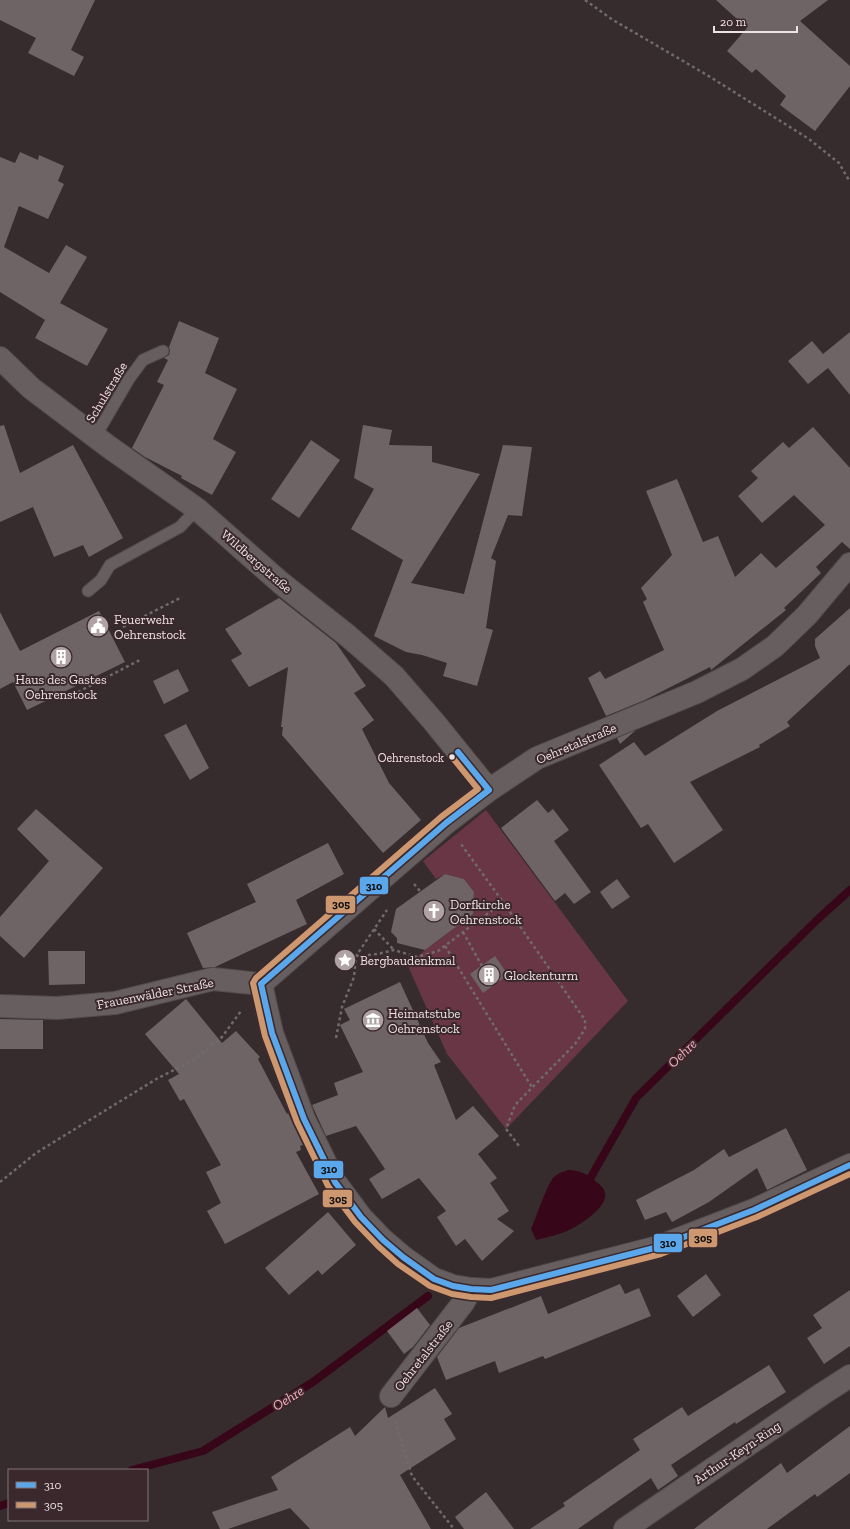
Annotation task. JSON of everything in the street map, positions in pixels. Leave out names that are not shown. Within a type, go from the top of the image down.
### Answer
[{"type":"street","name":"Wildbergstraße","points":[[0,358],[31,388],[95,437],[196,509],[281,583],[348,636],[394,676],[434,722],[488,790]]},
{"type":"street","name":"Oehretalstraße","points":[[261,984],[446,823],[488,790],[537,758],[697,692],[742,669],[775,646],[807,615],[850,564]]},
{"type":"street","name":"Frauenwälder Straße","points":[[0,1006],[57,1008],[115,1003],[213,979],[261,984]]},
{"type":"street","points":[[261,984],[272,1033],[281,1061],[304,1119],[335,1182],[361,1217],[402,1257],[434,1279],[453,1286],[491,1290],[658,1247],[754,1210],[850,1165]]},
{"type":"street","name":"Oehretalstraße","points":[[391,1396],[464,1303],[471,1289]]},
{"type":"street","name":"Arthur-Keyn-Ring","points":[[625,1529],[850,1376]]},
{"type":"lane","name":"Schulstraße","points":[[95,437],[129,379],[143,360],[163,351]]},
{"type":"lane","points":[[88,591],[101,580],[110,565],[180,528],[196,509]]},
{"type":"path","points":[[585,0],[613,20],[707,75],[809,138],[839,163],[850,182]]},
{"type":"path","points":[[123,627],[182,597]]},
{"type":"path","points":[[78,692],[140,660]]},
{"type":"path","points":[[446,823],[503,902],[584,1020],[585,1029],[575,1044],[533,1089],[515,1105],[506,1130],[519,1146]]},
{"type":"path","points":[[374,929],[394,950],[417,957],[438,951],[503,902]]},
{"type":"path","points":[[336,1038],[342,1007],[354,977],[356,956],[388,908]]},
{"type":"path","points":[[463,932],[482,966]]},
{"type":"path","points":[[445,946],[533,1089]]},
{"type":"path","points":[[356,956],[378,954],[394,950]]},
{"type":"path","points":[[0,1182],[36,1153],[158,1078],[192,1061],[222,1037],[261,984]]},
{"type":"path","name":"Oehretalstraße","points":[[391,1396],[392,1411],[412,1476],[454,1529]]},
{"type":"shaded area","points":[[486,810],[628,1001],[506,1129],[447,1054],[408,966],[425,950],[473,914],[474,892],[464,879],[445,874],[436,879],[423,861]]},
{"type":"shaded area","points":[[568,1170],[584,1174],[598,1183],[604,1190],[605,1196],[603,1202],[594,1214],[574,1227],[561,1233],[536,1240],[531,1229],[548,1187],[554,1177]]},
{"type":"building","points":[[0,0],[95,0],[71,50],[84,57],[74,76],[28,53],[36,38],[0,20]]},
{"type":"building","points":[[716,0],[828,0],[800,21],[850,66],[850,86],[815,131],[780,105],[786,96],[756,69],[752,73],[727,51],[747,28]]},
{"type":"building","points":[[20,152],[38,160],[39,155],[64,166],[58,181],[64,184],[48,219],[19,206],[4,247],[49,273],[66,245],[87,257],[60,303],[108,329],[87,366],[35,338],[45,320],[0,292],[0,157],[15,163]]},
{"type":"building","points":[[179,321],[219,338],[205,373],[237,389],[213,439],[236,452],[212,495],[132,448],[164,385],[157,382],[168,360],[164,358],[169,355],[169,347]]},
{"type":"building","points":[[850,332],[850,395],[828,368],[808,384],[788,361],[812,341],[823,354]]},
{"type":"building","points":[[4,425],[20,473],[73,445],[123,538],[89,557],[83,545],[54,557],[33,507],[0,522],[0,426]]},
{"type":"building","points":[[363,425],[392,430],[389,445],[432,446],[432,462],[480,474],[411,583],[464,594],[503,445],[532,447],[522,516],[508,515],[491,558],[496,561],[486,628],[493,630],[477,686],[443,676],[447,663],[422,655],[406,652],[374,636],[403,560],[351,529],[374,489],[354,478]]},
{"type":"building","points":[[813,427],[850,468],[850,549],[842,542],[816,567],[821,573],[784,608],[786,610],[711,670],[710,667],[645,700],[606,716],[588,678],[600,671],[605,679],[664,650],[643,602],[647,599],[641,588],[672,555],[646,491],[677,479],[703,542],[718,536],[735,577],[761,553],[776,568],[825,525],[794,495],[762,523],[738,496],[758,478],[751,471],[783,442],[789,448]]},
{"type":"building","points":[[311,440],[340,460],[299,518],[271,499]]},
{"type":"building","points":[[279,598],[336,643],[366,686],[354,693],[374,720],[362,729],[389,783],[421,820],[383,853],[282,735],[283,727],[281,727],[288,667],[249,687],[231,660],[242,654],[225,629]]},
{"type":"building","points":[[850,608],[850,664],[787,722],[790,726],[759,745],[760,747],[690,782],[723,830],[674,863],[648,824],[641,828],[599,765],[634,742],[645,756],[717,711],[820,658],[815,646],[815,639]]},
{"type":"building","name":"Haus des Gastes Oehrenstock","points":[[99,611],[125,662],[27,710],[13,682],[0,689],[0,612],[20,651]]},
{"type":"building","points":[[178,669],[189,691],[164,704],[153,681]]},
{"type":"building","points":[[186,724],[209,768],[190,780],[164,735]]},
{"type":"building","points":[[636,730],[620,744],[617,738]]},
{"type":"building","points":[[537,800],[548,813],[553,809],[569,830],[554,841],[591,892],[574,904],[565,893],[555,901],[501,828]]},
{"type":"building","points":[[36,809],[103,868],[24,958],[0,936],[0,917],[49,861],[17,829]]},
{"type":"building","points":[[328,843],[344,874],[296,900],[307,924],[215,967],[203,968],[187,933],[256,902],[247,884]]},
{"type":"building","name":"Dorfkirche Oehrenstock","points":[[445,874],[464,879],[474,892],[473,914],[425,950],[397,943],[397,938],[391,932],[396,909]]},
{"type":"building","points":[[617,879],[630,897],[612,909],[600,892]]},
{"type":"building","points":[[48,951],[85,951],[85,984],[49,985]]},
{"type":"building","name":"Glockenturm","points":[[495,956],[508,975],[483,993],[470,974]]},
{"type":"building","points":[[400,982],[428,1043],[441,1062],[434,1065],[456,1120],[473,1106],[499,1136],[478,1154],[497,1178],[490,1183],[509,1211],[497,1219],[514,1231],[482,1261],[465,1239],[456,1246],[437,1217],[446,1211],[419,1178],[382,1199],[369,1179],[385,1169],[356,1126],[326,1136],[312,1105],[338,1095],[334,1083],[363,1072],[340,1025],[350,1020],[344,1009]]},
{"type":"building","points":[[186,999],[222,1043],[236,1031],[260,1057],[258,1059],[287,1114],[288,1113],[303,1145],[300,1146],[301,1150],[296,1152],[319,1194],[225,1244],[207,1211],[221,1203],[206,1172],[221,1165],[184,1099],[180,1101],[168,1080],[179,1074],[145,1034]]},
{"type":"building","points":[[0,1019],[43,1020],[43,1049],[0,1049]]},
{"type":"building","points":[[786,1128],[807,1170],[767,1190],[757,1168],[709,1202],[672,1222],[666,1212],[645,1220],[636,1200],[694,1170],[724,1149],[729,1157]]},
{"type":"building","points":[[328,1212],[356,1245],[322,1275],[318,1270],[289,1295],[265,1268]]},
{"type":"building","points":[[706,1274],[721,1295],[693,1317],[677,1296]]},
{"type":"building","points":[[620,1284],[625,1294],[639,1288],[651,1316],[545,1359],[543,1356],[499,1373],[495,1361],[446,1380],[437,1357],[459,1328],[541,1296],[548,1314]]},
{"type":"building","points":[[850,1290],[850,1346],[824,1364],[807,1338],[822,1328],[813,1315]]},
{"type":"building","points":[[417,1308],[430,1325],[413,1347],[404,1354],[387,1331]]},
{"type":"building","points":[[769,1365],[786,1392],[736,1424],[735,1422],[671,1465],[678,1476],[658,1490],[651,1478],[578,1529],[530,1529],[565,1506],[563,1503],[640,1450],[633,1439],[682,1407],[688,1416]]},
{"type":"building","points":[[435,1388],[452,1414],[444,1419],[456,1439],[400,1475],[431,1529],[310,1529],[290,1508],[228,1529],[220,1529],[212,1512],[278,1490],[271,1477],[350,1427],[355,1436],[385,1407],[388,1418]]},
{"type":"building","points":[[850,1426],[850,1473],[817,1497],[815,1494],[767,1529],[694,1529],[781,1463],[787,1473]]},
{"type":"building","points":[[486,1492],[514,1529],[464,1529],[455,1517]]},
{"type":"waterway","name":"Oehre","points":[[583,1184],[591,1177],[636,1098],[819,918],[850,890]]},
{"type":"waterway","name":"Oehre","points":[[136,1469],[203,1451],[313,1382],[428,1296]]},
{"type":"waterway","name":"Oehre","points":[[0,1506],[8,1503]]},
{"type":"transit line","name":"310","points":[[458,752],[489,790]]},
{"type":"transit line","name":"305","points":[[452,757],[478,789],[441,817],[256,978],[253,983],[265,1036],[297,1122],[328,1186],[355,1222],[398,1264],[430,1286],[452,1294],[491,1298],[661,1254],[757,1217],[850,1174]]},
{"type":"transit line","name":"310","points":[[261,984],[446,823],[489,790]]},
{"type":"transit line","name":"310","points":[[261,984],[272,1033],[304,1119],[335,1182],[361,1217],[383,1240],[403,1257],[434,1279],[453,1286],[491,1290],[658,1247],[754,1210],[850,1165]]},
{"type":"place","name":"Feuerwehr Oehrenstock","points":[[98,626]]},
{"type":"place","name":"Haus des Gastes Oehrenstock","points":[[61,657]]},
{"type":"place","name":"Oehrenstock","points":[[452,757]]},
{"type":"place","name":"Dorfkirche Oehrenstock","points":[[434,911]]},
{"type":"place","name":"Bergbaudenkmal","points":[[345,960]]},
{"type":"place","name":"Glockenturm","points":[[489,975]]},
{"type":"place","name":"Heimatstube Oehrenstock","points":[[373,1020]]}]
